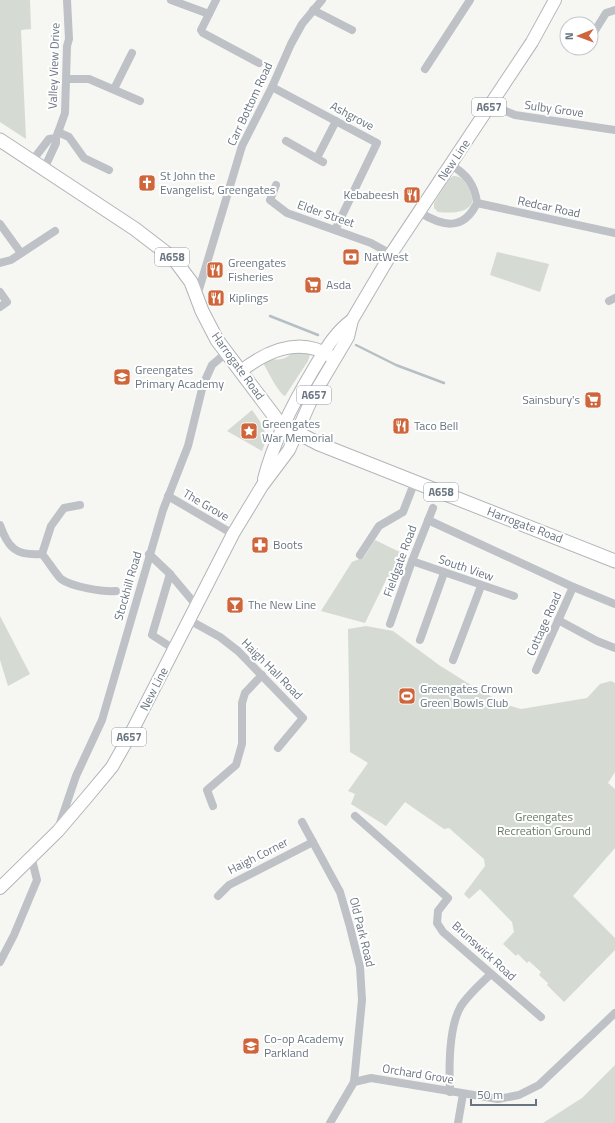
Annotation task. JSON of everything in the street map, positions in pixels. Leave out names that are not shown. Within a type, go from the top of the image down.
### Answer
[{"type":"highway","name":"Harrogate Road","points":[[0,140],[135,229],[168,253],[185,272],[209,325],[226,353],[278,421],[283,425],[296,433],[615,561]]},
{"type":"main road","name":"New Line","points":[[0,888],[58,831],[112,767],[129,737],[233,534],[262,486],[289,450],[313,396],[348,337],[352,320],[391,254],[532,42],[555,0]]},
{"type":"main road","name":"New Line","points":[[262,486],[270,458],[292,405],[339,330],[352,320]]},
{"type":"main road","points":[[240,371],[261,356],[288,347],[309,346],[324,352],[335,359]]},
{"type":"street","name":"Valley View Drive","points":[[44,169],[56,143],[57,135],[65,113],[67,46],[69,39],[67,0]]},
{"type":"street","points":[[171,0],[209,14]]},
{"type":"street","points":[[216,0],[201,30],[259,62]]},
{"type":"street","name":"Carr Bottom Road","points":[[197,296],[242,146],[272,87],[291,44],[302,24],[322,0]]},
{"type":"street","points":[[425,69],[470,0]]},
{"type":"street","points":[[313,10],[352,30]]},
{"type":"street","points":[[599,24],[606,13],[615,10]]},
{"type":"street","points":[[114,89],[132,53]]},
{"type":"street","points":[[67,79],[89,79],[140,101]]},
{"type":"street","name":"Ashgrove","points":[[272,87],[377,143],[335,230]]},
{"type":"street","name":"Sulby Grove","points":[[491,105],[515,115],[615,130]]},
{"type":"street","points":[[286,141],[320,160],[336,121]]},
{"type":"street","points":[[32,161],[49,139],[57,135],[69,138],[84,158],[109,170]]},
{"type":"street","points":[[419,212],[439,223],[453,224],[465,218],[477,203],[474,190],[468,178],[464,173],[451,165]]},
{"type":"street","name":"Elder Street","points":[[276,185],[270,200],[287,213],[371,243],[391,254]]},
{"type":"street","name":"Redcar Road","points":[[477,203],[615,233]]},
{"type":"street","points":[[0,224],[21,253]]},
{"type":"street","points":[[0,263],[11,260],[55,231]]},
{"type":"street","points":[[0,292],[7,302],[0,307]]},
{"type":"street","name":"Stockhill Road","points":[[58,831],[76,776],[102,720],[149,554],[168,496],[188,446],[207,375],[214,362],[226,353]]},
{"type":"street","points":[[360,555],[379,526],[403,512],[415,481]]},
{"type":"street","name":"The Grove","points":[[168,496],[233,534]]},
{"type":"street","points":[[42,554],[51,526],[64,508],[80,504]]},
{"type":"street","name":"Fieldgate Road","points":[[390,624],[412,561],[433,508]]},
{"type":"street","points":[[428,520],[574,587],[615,604]]},
{"type":"street","points":[[0,525],[4,537],[18,553],[30,555],[42,554]]},
{"type":"street","points":[[42,554],[61,579],[105,592],[116,591]]},
{"type":"street","points":[[149,554],[170,574],[196,605]]},
{"type":"street","name":"South View","points":[[412,561],[444,574],[514,596]]},
{"type":"street","points":[[170,574],[152,635],[174,649]]},
{"type":"street","points":[[420,640],[444,574]]},
{"type":"street","points":[[453,660],[480,586]]},
{"type":"street","name":"Cottage Road","points":[[536,670],[574,587]]},
{"type":"street","name":"Haigh Hall Road","points":[[189,620],[220,637],[238,651],[303,718],[278,748]]},
{"type":"street","points":[[558,620],[597,641],[615,648]]},
{"type":"street","points":[[213,806],[207,790],[236,765],[242,744],[242,703],[245,693],[262,675]]},
{"type":"street","name":"Brunswick Road","points":[[355,816],[448,898],[438,912],[437,923],[443,932],[541,1017]]},
{"type":"street","name":"Old Park Road","points":[[302,822],[340,892],[360,967],[362,1000],[354,1082],[330,1123]]},
{"type":"street","name":"Haigh Corner","points":[[218,896],[228,885],[313,842]]},
{"type":"street","points":[[0,962],[14,935],[37,880],[31,856]]},
{"type":"street","points":[[450,1092],[449,1071],[456,1018],[471,993],[491,974]]},
{"type":"street","name":"Orchard Grove","points":[[354,1082],[371,1078],[498,1099],[519,1095],[539,1085],[615,1013]]},
{"type":"street","points":[[458,1123],[463,1094]]},
{"type":"green space","points":[[0,0],[30,0],[31,29],[21,30],[26,139],[0,122]]},
{"type":"green space","points":[[453,176],[457,176],[465,181],[470,189],[472,203],[469,207],[462,211],[438,212],[434,208],[434,203],[449,179]]},
{"type":"green space","points":[[497,252],[549,264],[540,292],[490,275]]},
{"type":"green space","points":[[292,352],[310,354],[308,361],[285,396],[277,387],[262,361],[285,358]]},
{"type":"green space","points":[[252,410],[264,429],[265,439],[262,451],[227,431]]},
{"type":"green space","points":[[375,540],[408,556],[386,580],[365,623],[321,611],[352,562],[364,557]]},
{"type":"green space","points":[[0,616],[30,674],[8,686],[0,660]]},
{"type":"green space","name":"Greengates Recreation Ground","points":[[366,626],[393,631],[439,665],[474,687],[507,705],[521,709],[587,698],[600,684],[611,681],[615,683],[615,772],[608,783],[615,789],[615,848],[573,896],[615,938],[615,950],[564,1002],[539,975],[541,972],[529,961],[527,963],[518,954],[516,956],[503,944],[514,932],[512,922],[480,889],[469,899],[464,894],[485,866],[484,859],[449,828],[444,829],[405,802],[386,826],[351,804],[355,794],[348,791],[368,763],[350,752],[348,629]]},
{"type":"green space","points":[[615,1065],[615,1123],[543,1123],[582,1098]]},
{"type":"waterway","points":[[270,316],[318,335]]},
{"type":"waterway","points":[[356,345],[396,365],[444,383]]},
{"type":"place","name":"St John the Evangelist, Greengates","points":[[147,183]]},
{"type":"place","name":"Kebabeesh","points":[[412,195]]},
{"type":"place","name":"NatWest","points":[[351,257]]},
{"type":"place","name":"Greengates Fisheries","points":[[215,270]]},
{"type":"place","name":"Asda","points":[[313,285]]},
{"type":"place","name":"Kiplings","points":[[216,298]]},
{"type":"place","name":"Greengates Primary Academy","points":[[122,377]]},
{"type":"place","name":"Sainsbury's","points":[[593,400]]},
{"type":"place","name":"Taco Bell","points":[[401,426]]},
{"type":"place","name":"Greengates War Memorial","points":[[249,431]]},
{"type":"place","name":"Boots","points":[[260,545]]},
{"type":"place","name":"The New Line","points":[[235,605]]},
{"type":"place","name":"Greengates Crown Green Bowls Club","points":[[407,696]]},
{"type":"place","name":"Co-op Academy Parkland","points":[[251,1046]]}]
